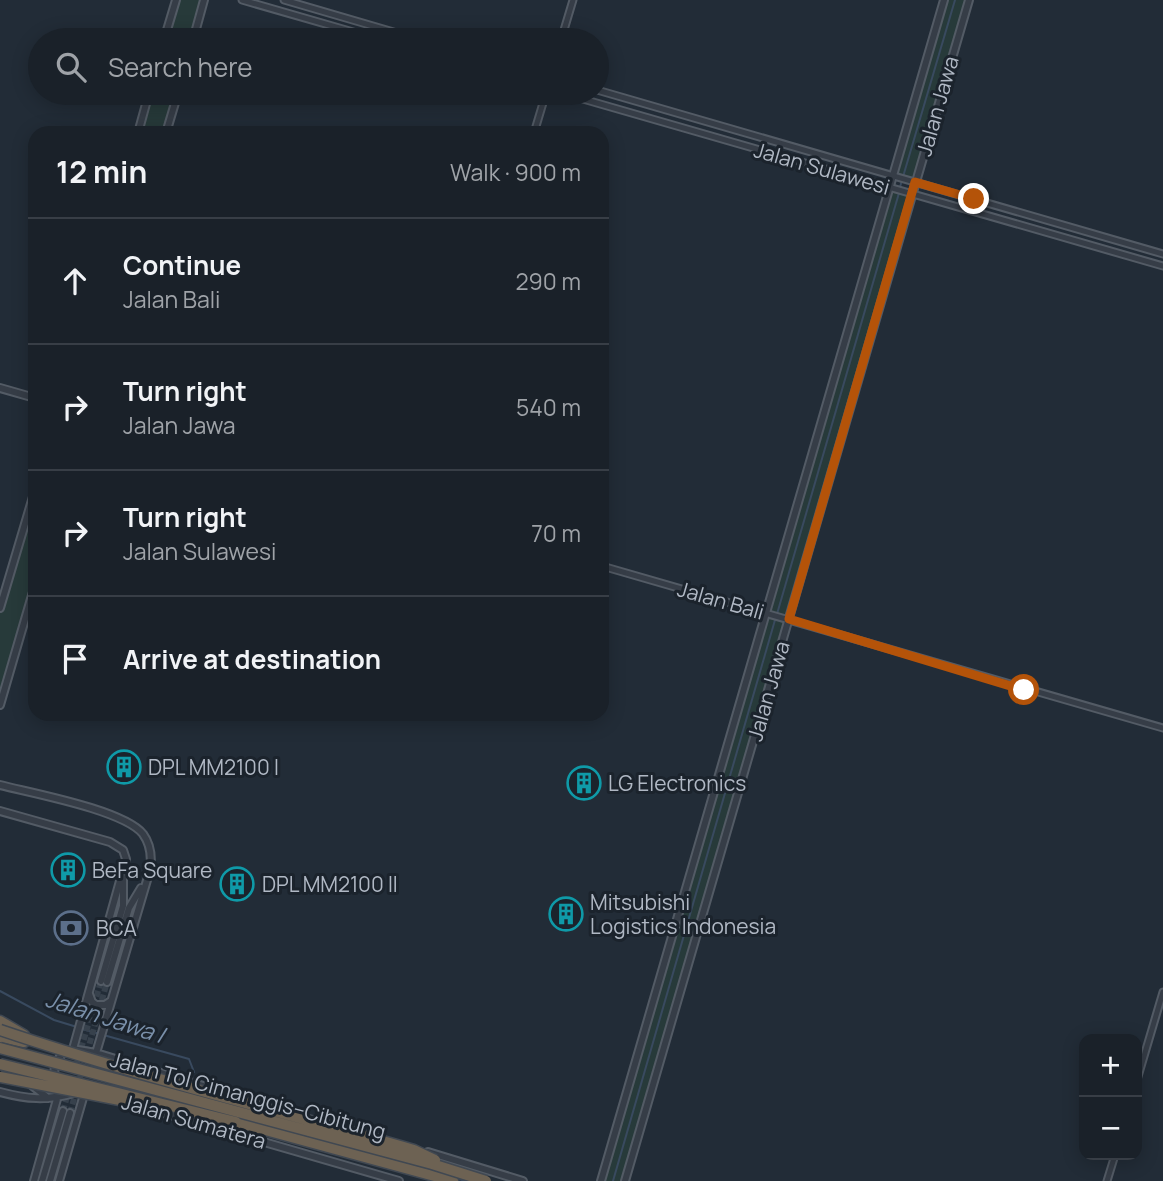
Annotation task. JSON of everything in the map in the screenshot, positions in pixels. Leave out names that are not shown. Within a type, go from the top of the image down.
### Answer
[{"type":"highway","points":[[0,1021],[35,1041],[65,1051]]},
{"type":"highway","points":[[0,1034],[414,1150],[483,1180]]},
{"type":"highway","points":[[0,1034],[24,1042]]},
{"type":"highway","name":"Jalan Tol Cimanggis–Cibitung","points":[[0,1048],[483,1180]]},
{"type":"highway","points":[[0,1062],[236,1122]]},
{"type":"highway","points":[[0,1077],[236,1122]]},
{"type":"highway","name":"Jalan Tol Cimanggis–Cibitung","points":[[236,1122],[453,1181]]},
{"type":"street","points":[[168,28],[176,0]]},
{"type":"street","points":[[196,28],[204,0]]},
{"type":"street","points":[[242,0],[339,28]]},
{"type":"street","points":[[284,0],[380,28]]},
{"type":"street","points":[[565,28],[573,0]]},
{"type":"street","name":"Jalan Jawa","points":[[601,1181],[768,614],[944,0]]},
{"type":"street","name":"Jalan Jawa","points":[[625,1181],[909,193],[969,0]]},
{"type":"street","name":"Jalan Sulawesi","points":[[609,93],[1163,254]]},
{"type":"street","points":[[140,126],[146,105]]},
{"type":"street","points":[[168,126],[174,105]]},
{"type":"street","points":[[536,126],[542,105]]},
{"type":"street","name":"Jalan Sulawesi","points":[[603,105],[1163,266]]},
{"type":"street","points":[[0,388],[28,396]]},
{"type":"street","points":[[0,608],[28,512]]},
{"type":"street","name":"Jalan Bali","points":[[609,568],[1163,729]]},
{"type":"street","points":[[0,705],[28,609]]},
{"type":"street","points":[[0,785],[122,819],[142,832],[149,845],[152,858],[96,1053]]},
{"type":"street","points":[[0,811],[118,845],[126,859],[76,1034],[58,1057],[53,1074],[59,1081],[34,1181]]},
{"type":"street","points":[[123,870],[123,906],[104,982],[129,908],[147,877]]},
{"type":"street","points":[[89,988],[90,998],[96,1005],[108,1004],[114,996]]},
{"type":"street","points":[[1142,1063],[1163,992]]},
{"type":"street","name":"Jalan Sumatera","points":[[24,1042],[65,1051],[96,1053],[523,1181]]},
{"type":"street","points":[[0,1062],[53,1099]]},
{"type":"street","name":"Jalan Sumatera","points":[[59,1081],[399,1181]]},
{"type":"street","points":[[0,1092],[26,1098],[53,1099],[85,1089]]},
{"type":"street","points":[[59,1181],[85,1089]]},
{"type":"street","points":[[42,1181],[66,1112],[50,1181]]},
{"type":"street","points":[[1107,1181],[1113,1160]]},
{"type":"shaded area","points":[[176,0],[204,0],[196,28],[168,28]]},
{"type":"shaded area","points":[[944,0],[968,0],[915,182],[891,175]]},
{"type":"shaded area","points":[[146,105],[174,105],[168,126],[140,126]]},
{"type":"shaded area","points":[[888,187],[912,194],[625,1181],[601,1181]]},
{"type":"shaded area","points":[[28,514],[28,609],[0,705],[0,608]]},
{"type":"waterway","points":[[900,187],[955,0]]},
{"type":"waterway","points":[[777,614],[899,193]]},
{"type":"waterway","points":[[613,1181],[775,620]]},
{"type":"waterway","name":"Jalan Jawa I","points":[[0,991],[54,1020],[77,1027]]},
{"type":"waterway","name":"Jalan Jawa I","points":[[82,1029],[189,1059],[194,1072]]},
{"type":"waterway","points":[[291,1131],[349,1148]]},
{"type":"waterway","points":[[456,1178],[465,1181]]},
{"type":"tunnel","points":[[71,1083],[101,981]]},
{"type":"tunnel","points":[[70,1113],[107,982]]},
{"type":"tunnel","points":[[63,1111],[68,1093]]},
{"type":"place","name":"DPL MM2100 I","points":[[124,767]]},
{"type":"place","name":"LG Electronics","points":[[584,783]]},
{"type":"place","name":"BeFa Square","points":[[68,870]]},
{"type":"place","name":"DPL MM2100 II","points":[[237,884]]},
{"type":"place","name":"Mitsubishi Logistics Indonesia","points":[[566,914]]},
{"type":"place","name":"BCA","points":[[71,928]]},
{"type":"route","points":[[974,199],[915,182],[789,619],[1024,690]]}]
